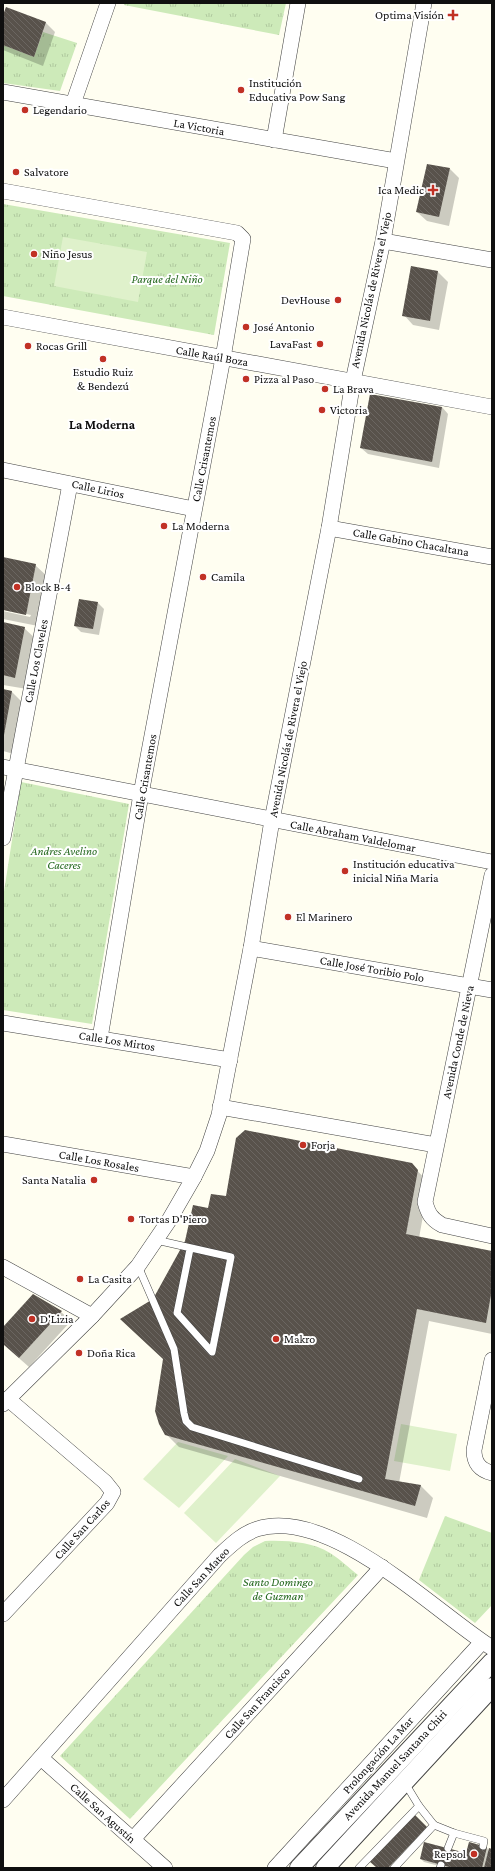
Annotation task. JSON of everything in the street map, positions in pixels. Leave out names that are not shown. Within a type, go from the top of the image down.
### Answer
[{"type":"street","points":[[73,104],[108,3]]},
{"type":"street","points":[[274,140],[298,3]]},
{"type":"street","name":"Avenida Nicolás de Rivera el Viejo","points":[[5,1402],[92,1316],[138,1266],[156,1240],[194,1177],[207,1150],[220,1107],[251,948],[272,820],[329,528],[353,381],[383,240],[424,3]]},
{"type":"street","name":"La Victoria","points":[[3,92],[396,161]]},
{"type":"street","name":"Calle Crisantemos","points":[[3,191],[237,233],[243,239],[223,358],[141,794],[100,1038]]},
{"type":"street","points":[[383,240],[492,260]]},
{"type":"street","name":"Calle Raúl Boza","points":[[3,318],[492,407]]},
{"type":"street","name":"Calle Lirios","points":[[3,470],[194,509]]},
{"type":"street","name":"Calle Los Claveles","points":[[3,838],[9,768],[70,484]]},
{"type":"street","name":"Calle Gabino Chacaltana","points":[[329,528],[492,557]]},
{"type":"street","name":"Calle Abraham Valdelomar","points":[[9,768],[492,862]]},
{"type":"street","name":"Avenida Conde de Nieva","points":[[492,875],[426,1195],[427,1208],[432,1218],[442,1225],[492,1236]]},
{"type":"street","name":"Calle José Toribio Polo","points":[[251,948],[492,990]]},
{"type":"street","name":"Calle Los Mirtos","points":[[3,1023],[230,1060]]},
{"type":"street","points":[[220,1107],[436,1145]]},
{"type":"street","name":"Calle Los Rosales","points":[[3,1144],[194,1177]]},
{"type":"street","points":[[3,1267],[92,1316]]},
{"type":"street","points":[[492,1360],[474,1450],[476,1463],[485,1471],[492,1473]]},
{"type":"street","name":"Calle San Carlos","points":[[3,1614],[107,1503],[113,1492],[105,1482],[5,1402]]},
{"type":"street","name":"Calle San Mateo","points":[[3,1800],[220,1555],[247,1533],[258,1529],[275,1526],[290,1526],[305,1530],[351,1549],[382,1566],[487,1645]]},
{"type":"street","name":"Calle San Francisco","points":[[132,1839],[382,1566]]},
{"type":"street","name":"Prolongación La Mar","points":[[275,1868],[487,1645]]},
{"type":"street","name":"Avenida Manuel Santana Chiri","points":[[299,1868],[492,1662]]},
{"type":"street","name":"Avenida Manuel Santana Chiri","points":[[325,1868],[492,1687]]},
{"type":"street","name":"Calle San Agustín","points":[[41,1758],[165,1868]]},
{"type":"lane","points":[[156,1240],[190,1249],[231,1257],[212,1352],[177,1313],[190,1249]]},
{"type":"lane","points":[[138,1266],[174,1349],[186,1422],[192,1427],[359,1480]]},
{"type":"lane","points":[[404,1782],[419,1806],[434,1825],[484,1844],[492,1843]]},
{"type":"lane","points":[[359,1868],[419,1806]]},
{"type":"lane","points":[[394,1868],[434,1825]]},
{"type":"lane","points":[[448,1848],[454,1833]]},
{"type":"green space","points":[[125,3],[286,3],[279,35],[124,5]]},
{"type":"green space","points":[[43,32],[77,43],[60,91],[3,83],[3,45],[34,57]]},
{"type":"green space","name":"Parque del Niño","points":[[3,204],[230,243],[214,335],[3,296]]},
{"type":"green space","points":[[63,237],[147,252],[138,302],[54,286]]},
{"type":"green space","name":"Andres Avelino Caceres","points":[[21,782],[129,804],[92,1024],[3,1010],[3,898]]},
{"type":"green space","points":[[401,1424],[457,1434],[450,1471],[394,1461]]},
{"type":"green space","points":[[178,1442],[228,1456],[179,1508],[143,1479]]},
{"type":"green space","points":[[235,1459],[280,1476],[216,1543],[184,1513]]},
{"type":"green space","points":[[445,1516],[492,1533],[492,1605],[475,1623],[419,1580]]},
{"type":"green space","name":"Santo Domingo de Guzman","points":[[265,1541],[290,1541],[316,1546],[334,1555],[358,1575],[130,1819],[60,1756],[244,1555],[253,1547]]},
{"type":"building","points":[[6,7],[46,22],[34,57],[3,45],[3,15]]},
{"type":"building","name":"Ica Medic","points":[[427,164],[450,168],[439,217],[416,212]]},
{"type":"building","points":[[411,266],[438,271],[430,321],[402,316]]},
{"type":"building","points":[[370,394],[442,407],[432,462],[360,448]]},
{"type":"building","name":"Block B-4","points":[[3,557],[36,564],[26,615],[3,610]]},
{"type":"building","points":[[79,599],[98,602],[93,629],[74,626]]},
{"type":"building","points":[[3,622],[25,627],[15,678],[3,675]]},
{"type":"building","points":[[3,689],[12,691],[4,735],[3,735]]},
{"type":"building","name":"Makro","points":[[245,1130],[412,1163],[418,1170],[406,1234],[492,1251],[492,1289],[486,1323],[417,1309],[385,1479],[421,1485],[415,1506],[165,1435],[159,1424],[155,1411],[163,1359],[120,1319],[153,1299],[185,1241],[193,1205],[208,1208],[211,1194],[226,1196],[236,1138]]},
{"type":"building","name":"D'Lizia","points":[[33,1294],[62,1311],[19,1358],[3,1344],[3,1327]]},
{"type":"building","points":[[414,1814],[427,1827],[388,1868],[377,1868],[369,1861]]},
{"type":"building","points":[[424,1842],[466,1853],[469,1842],[487,1847],[482,1868],[453,1868],[420,1859]]},
{"type":"building","points":[[489,1848],[492,1849],[492,1868],[484,1868]]},
{"type":"place","name":"Optima Visión","points":[[453,15]]},
{"type":"place","name":"Institución Educativa Pow Sang","points":[[241,90]]},
{"type":"place","name":"Legendario","points":[[25,110]]},
{"type":"place","name":"Salvatore","points":[[16,172]]},
{"type":"place","name":"Ica Medic","points":[[433,190]]},
{"type":"place","name":"Niño Jesus","points":[[34,254]]},
{"type":"place","name":"DevHouse","points":[[338,300]]},
{"type":"place","name":"José Antonio","points":[[246,327]]},
{"type":"place","name":"LavaFast","points":[[320,344]]},
{"type":"place","name":"Rocas Grill","points":[[28,346]]},
{"type":"place","name":"Estudio Ruiz & Bendezú","points":[[103,359]]},
{"type":"place","name":"Pizza al Paso","points":[[246,379]]},
{"type":"place","name":"La Brava","points":[[325,389]]},
{"type":"place","name":"Victoria","points":[[322,410]]},
{"type":"place","name":"La Moderna","points":[[164,526]]},
{"type":"place","name":"Camila","points":[[203,577]]},
{"type":"place","name":"Block B-4","points":[[17,587]]},
{"type":"place","name":"Institución educativa inicial Niña Maria","points":[[345,871]]},
{"type":"place","name":"El Marinero","points":[[288,917]]},
{"type":"place","name":"Forja","points":[[303,1145]]},
{"type":"place","name":"Santa Natalia","points":[[94,1180]]},
{"type":"place","name":"Tortas D'Piero","points":[[131,1219]]},
{"type":"place","name":"La Casita","points":[[80,1279]]},
{"type":"place","name":"D'Lizia","points":[[32,1319]]},
{"type":"place","name":"Makro","points":[[276,1339]]},
{"type":"place","name":"Doña Rica","points":[[79,1353]]},
{"type":"place","name":"Repsol","points":[[474,1854]]},
{"type":"district","name":"La Moderna","points":[[102,424]]}]
